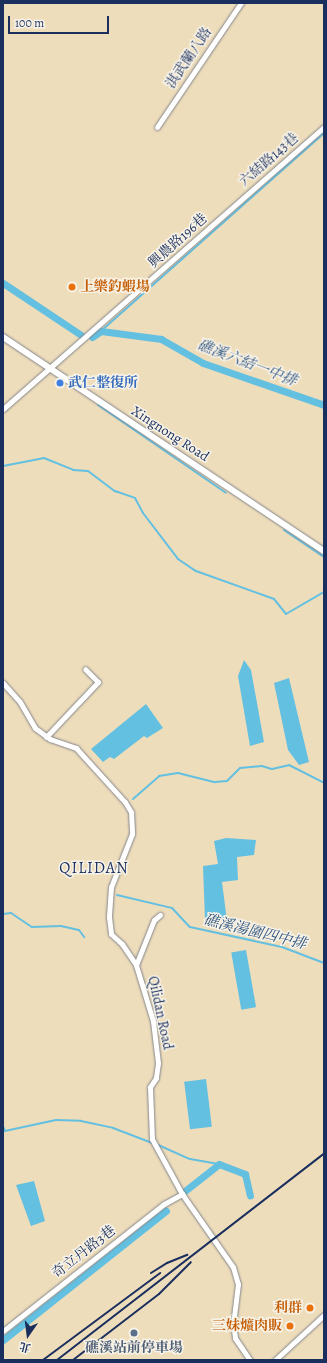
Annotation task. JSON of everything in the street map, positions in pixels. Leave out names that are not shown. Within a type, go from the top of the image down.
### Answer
[{"type":"street","name":"淇武蘭八路","points":[[158,127],[241,3]]},
{"type":"street","name":"六結路143巷","points":[[231,210],[324,127]]},
{"type":"street","name":"興農路196巷","points":[[3,409],[51,370],[231,210]]},
{"type":"street","name":"Xingnong Road","points":[[3,337],[324,551]]},
{"type":"street","points":[[46,737],[98,682],[85,669]]},
{"type":"street","name":"Qilidan Road","points":[[3,683],[20,702],[35,728],[46,737],[76,748],[125,802],[131,812],[132,834],[111,887],[109,917],[111,934],[122,944],[136,965],[152,1021],[158,1063],[156,1078],[150,1087],[152,1139],[182,1194],[233,1268],[238,1284],[233,1323],[235,1338],[250,1360]]},
{"type":"street","points":[[136,965],[154,920],[160,915]]},
{"type":"street","name":"奇立丹路3巷","points":[[3,1331],[164,1204],[182,1194]]},
{"type":"street","points":[[274,1360],[324,1315]]},
{"type":"water","points":[[244,660],[251,670],[264,742],[250,746],[238,676]]},
{"type":"water","points":[[289,678],[309,762],[299,765],[288,750],[274,683]]},
{"type":"water","points":[[146,704],[163,728],[147,738],[144,736],[114,759],[110,757],[103,762],[91,749]]},
{"type":"water","points":[[226,838],[256,840],[254,855],[237,857],[238,880],[222,882],[227,921],[205,920],[203,866],[218,864],[214,841]]},
{"type":"water","points":[[246,950],[256,1007],[241,1010],[231,953]]},
{"type":"water","points":[[206,1079],[212,1127],[190,1129],[184,1082]]},
{"type":"water","points":[[34,1181],[45,1221],[31,1226],[16,1185]]},
{"type":"waterway","points":[[101,331],[324,133]]},
{"type":"waterway","points":[[3,283],[81,335]]},
{"type":"waterway","name":"礁溪六結一中排","points":[[92,337],[101,331],[161,339],[203,363],[324,405]]},
{"type":"waterway","points":[[98,405],[226,493]]},
{"type":"waterway","points":[[3,466],[44,458],[73,470],[88,471],[115,491],[135,498],[143,513],[178,559],[196,571],[274,599],[286,614],[324,592]]},
{"type":"waterway","points":[[284,530],[324,557]]},
{"type":"waterway","points":[[133,799],[159,776],[178,773],[215,782],[227,781],[240,768],[262,766],[272,769],[289,765],[324,783]]},
{"type":"waterway","name":"礁溪湯圍四中排","points":[[117,895],[172,908],[190,927],[282,947],[324,963]]},
{"type":"waterway","points":[[3,914],[11,913],[32,927],[61,926],[79,930],[84,937]]},
{"type":"waterway","points":[[3,1126],[5,1131],[56,1120],[81,1121],[113,1128],[152,1143]]},
{"type":"waterway","points":[[156,1144],[190,1159],[219,1164]]},
{"type":"waterway","points":[[186,1190],[219,1164],[245,1174],[250,1195]]},
{"type":"waterway","points":[[3,1340],[166,1211]]},
{"type":"railway","points":[[57,1360],[324,1154]]},
{"type":"railway","points":[[151,1273],[167,1263],[187,1255]]},
{"type":"railway","points":[[73,1360],[159,1294],[191,1262]]},
{"type":"railway","points":[[43,1360],[160,1273]]},
{"type":"place","name":"上樂釣蝦場","points":[[72,287]]},
{"type":"place","name":"武仁整復所","points":[[60,383]]},
{"type":"place","name":"利群","points":[[310,1308]]},
{"type":"place","name":"三妹爌肉販","points":[[290,1326]]},
{"type":"place","name":"礁溪站前停車場","points":[[134,1333]]},
{"type":"district","name":"QILIDAN","points":[[94,868]]}]
